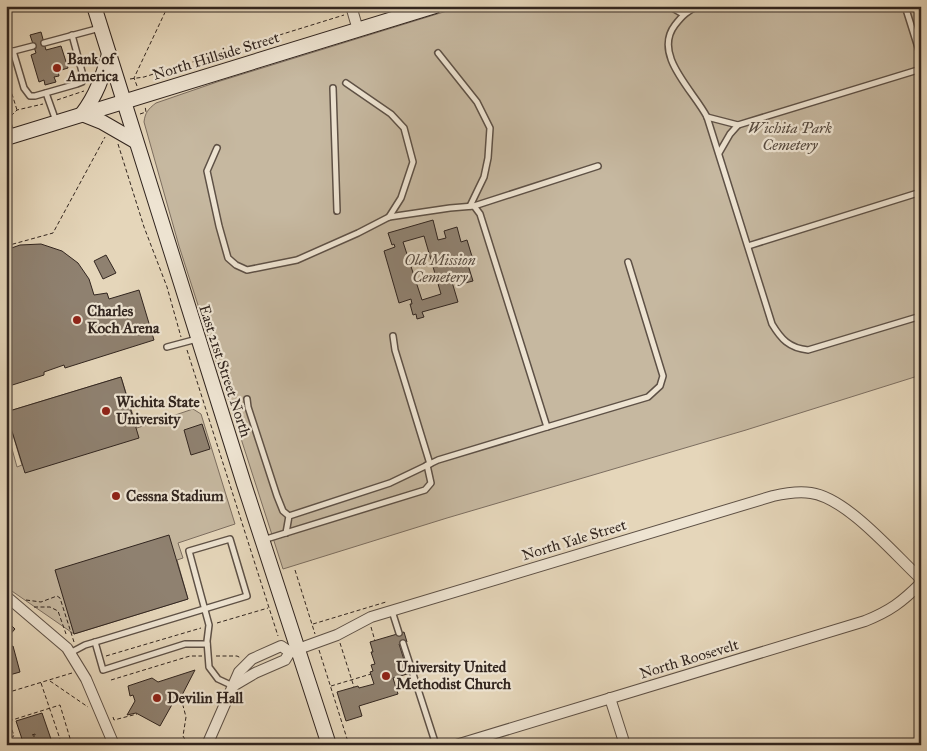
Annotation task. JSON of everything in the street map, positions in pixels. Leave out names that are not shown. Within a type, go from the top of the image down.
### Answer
[{"type":"main road","name":"East 21st Street North","points":[[94,6],[262,540],[294,650],[329,745]]},
{"type":"main road","name":"North Hillside Street","points":[[8,133],[56,122],[124,102],[435,6]]},
{"type":"main road","points":[[109,54],[92,101],[82,114],[110,126],[135,141]]},
{"type":"street","points":[[352,9],[358,30]]},
{"type":"street","name":"North Yale Street","points":[[207,745],[238,672],[252,659],[281,646],[294,650],[337,635],[371,617],[773,496],[792,492],[812,493],[834,500],[849,510],[921,581]]},
{"type":"street","name":"North Roosevelt","points":[[456,745],[865,621],[881,615],[900,603],[921,581]]},
{"type":"street","points":[[6,596],[67,648],[72,649],[114,745]]},
{"type":"street","points":[[610,698],[625,745]]},
{"type":"lane","points":[[669,6],[683,14]]},
{"type":"lane","points":[[699,6],[683,14],[673,28],[669,37],[668,50],[678,74],[702,106],[707,117],[772,324],[783,340],[793,347],[808,350],[921,316]]},
{"type":"lane","points":[[764,6],[779,8],[805,6]]},
{"type":"lane","points":[[905,6],[921,57]]},
{"type":"lane","points":[[44,43],[101,28]]},
{"type":"lane","points":[[13,51],[27,94],[35,96],[77,84],[84,79],[72,35]]},
{"type":"lane","points":[[6,53],[33,46]]},
{"type":"lane","points":[[438,53],[477,102],[490,128],[488,158],[484,177],[472,206]]},
{"type":"lane","points":[[719,154],[730,134],[738,125],[921,69]]},
{"type":"lane","points":[[346,82],[391,114],[404,128],[414,162],[401,198],[389,217]]},
{"type":"lane","points":[[333,88],[337,211]]},
{"type":"lane","points":[[46,93],[56,122]]},
{"type":"lane","points":[[707,117],[738,125]]},
{"type":"lane","points":[[217,148],[207,171],[219,226],[228,258],[236,265],[248,270],[297,260],[389,217],[472,206],[598,166]]},
{"type":"lane","points":[[748,246],[921,192]]},
{"type":"lane","points":[[472,206],[480,214],[547,427]]},
{"type":"lane","points":[[289,516],[390,483],[438,460],[648,396],[660,386],[663,376],[628,262]]},
{"type":"lane","points":[[262,540],[425,490],[431,483],[429,465],[395,350],[393,336]]},
{"type":"lane","points":[[167,347],[198,338]]},
{"type":"lane","points":[[247,399],[277,496],[283,511],[289,516]]},
{"type":"lane","points":[[286,533],[289,516]]},
{"type":"lane","points":[[72,649],[206,609],[247,596],[230,539],[189,551],[206,609],[209,625],[207,644],[209,667],[218,679],[233,686]]},
{"type":"lane","points":[[392,611],[399,633]]},
{"type":"lane","points":[[94,642],[102,670],[185,644],[207,644]]},
{"type":"lane","points":[[403,643],[436,745]]},
{"type":"path","points":[[168,6],[134,78],[144,77],[352,9]]},
{"type":"path","points":[[6,75],[17,110]]},
{"type":"path","points":[[6,246],[53,233],[110,126]]},
{"type":"path","points":[[117,143],[144,227],[167,287],[181,339],[184,342],[278,638]]},
{"type":"path","points":[[295,570],[349,745]]},
{"type":"path","points":[[21,600],[40,602],[57,596],[60,598],[72,649]]},
{"type":"path","points":[[312,625],[386,602]]},
{"type":"path","points":[[99,658],[268,607]]},
{"type":"path","points":[[340,642],[354,687]]},
{"type":"path","points":[[111,680],[190,656],[243,658]]},
{"type":"path","points":[[6,693],[74,672]]},
{"type":"path","points":[[331,686],[371,674]]},
{"type":"path","points":[[49,680],[94,711]]},
{"type":"path","points":[[41,682],[62,745]]},
{"type":"path","points":[[181,698],[186,717],[184,736],[188,745]]},
{"type":"path","points":[[9,721],[60,705],[72,745]]},
{"type":"path","points":[[6,711],[14,736],[6,738]]},
{"type":"path","points":[[86,745],[106,739]]},
{"type":"green space","name":"Old Mission Cemetery","points":[[463,6],[921,6],[921,375],[746,430],[447,518],[283,569],[179,246],[144,122],[145,116],[156,103],[217,82]]},
{"type":"green space","name":"Cessna Stadium","points":[[121,377],[137,428],[193,409],[201,414],[235,524],[178,543],[183,558],[177,560],[188,599],[74,634],[6,587],[6,427],[17,467],[22,465],[6,412]]},
{"type":"building","points":[[41,32],[46,50],[61,46],[68,68],[58,71],[59,76],[54,77],[56,82],[45,85],[44,80],[39,82],[31,55],[36,53],[30,35]]},
{"type":"building","points":[[433,220],[438,240],[446,238],[444,231],[457,227],[461,242],[467,240],[474,263],[468,265],[473,281],[461,284],[459,279],[452,282],[458,302],[422,312],[424,317],[417,319],[416,314],[413,315],[410,304],[412,304],[411,299],[399,303],[384,251],[395,247],[394,244],[392,245],[388,233]],"holes":[[[424,236],[441,294],[422,300],[403,242]]]},
{"type":"building","name":"Charles Koch Arena","points":[[41,244],[62,251],[78,263],[89,279],[94,295],[107,293],[109,299],[139,290],[154,340],[65,368],[64,365],[44,372],[44,375],[6,387],[6,250],[20,245]]},
{"type":"building","points":[[106,255],[116,273],[103,279],[94,261]]},
{"type":"building","points":[[121,377],[139,438],[25,473],[6,412]]},
{"type":"building","points":[[202,424],[210,449],[191,455],[184,430]]},
{"type":"building","points":[[169,535],[188,599],[74,634],[55,570]]},
{"type":"building","points":[[6,620],[15,629],[6,639]]},
{"type":"building","name":"University United Methodist Church","points":[[404,632],[407,642],[399,644],[406,666],[408,666],[411,673],[393,678],[398,694],[359,706],[362,716],[346,721],[337,692],[374,684],[370,672],[373,671],[371,665],[375,664],[370,642]]},
{"type":"building","points":[[13,646],[20,672],[6,676],[6,648]]},
{"type":"building","name":"Devilin Hall","points":[[195,670],[180,699],[174,701],[160,726],[136,713],[127,715],[135,701],[133,695],[130,696],[128,686],[152,678],[158,682]]},
{"type":"building","points":[[42,713],[53,745],[6,745],[22,739],[16,721]]},
{"type":"place","name":"Bank of America","points":[[57,68]]},
{"type":"place","name":"Charles Koch Arena","points":[[77,320]]},
{"type":"place","name":"Wichita State University","points":[[106,411]]},
{"type":"place","name":"Cessna Stadium","points":[[116,496]]},
{"type":"place","name":"University United Methodist Church","points":[[386,676]]},
{"type":"place","name":"Devilin Hall","points":[[157,698]]},
{"type":"park label","name":"Wichita Park Cemetery","points":[[790,136]]}]
